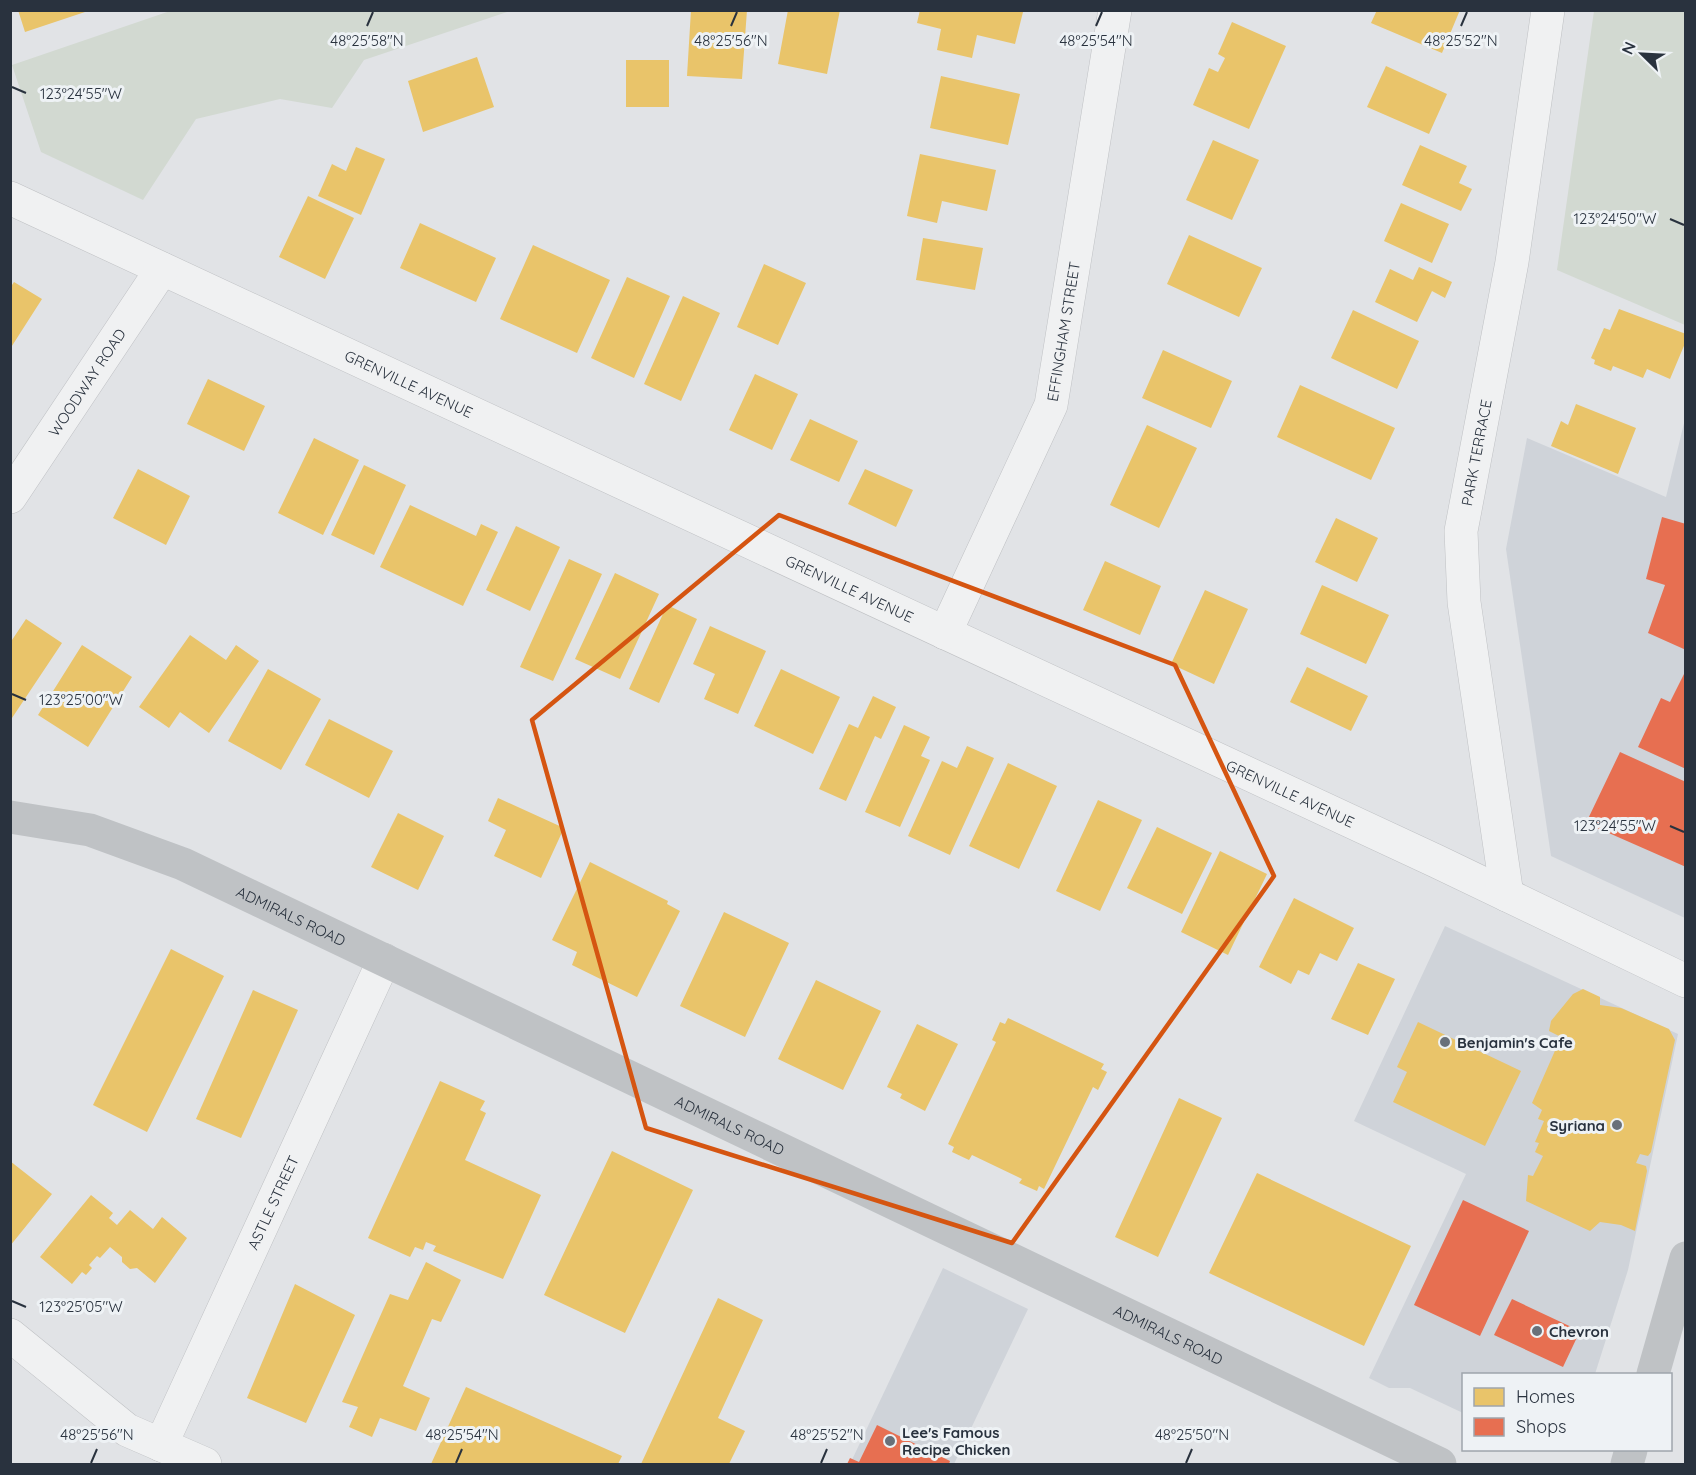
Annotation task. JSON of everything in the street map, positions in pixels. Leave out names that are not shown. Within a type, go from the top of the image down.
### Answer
[{"type":"main road","name":"ADMIRALS ROAD","points":[[10,817],[90,831],[183,864],[1440,1464]]},
{"type":"main road","points":[[1653,1373],[1686,1258]]},
{"type":"street","name":"EFFINGHAM STREET","points":[[945,633],[1051,405],[1115,10]]},
{"type":"street","name":"PARK TERRACE","points":[[1506,895],[1464,602],[1461,531],[1512,262],[1548,10]]},
{"type":"street","name":"GRENVILLE AVENUE","points":[[10,198],[1686,981]]},
{"type":"street","name":"WOODWAY ROAD","points":[[10,497],[162,268]]},
{"type":"street","name":"ASTLE STREET","points":[[161,1445],[384,960]]},
{"type":"street","points":[[10,1335],[127,1430],[205,1464]]},
{"type":"highlighted area","points":[[779,515],[1175,665],[1274,876],[1012,1243],[646,1128],[532,720]]},
{"type":"shaded area","points":[[173,10],[510,11],[364,60],[332,108],[280,99],[196,119],[143,200],[41,152],[12,65]]},
{"type":"shaded area","points":[[1594,11],[1685,11],[1685,325],[1557,270]]},
{"type":"shaded area","points":[[1685,419],[1685,918],[1551,856],[1506,549],[1527,438],[1666,497]]},
{"type":"shaded area","points":[[1445,926],[1678,1034],[1628,1270],[1595,1373],[1462,1373],[1462,1413],[1410,1388],[1389,1388],[1369,1378],[1466,1174],[1354,1121]]},
{"type":"shaded area","points":[[943,1268],[1028,1309],[954,1464],[850,1464]]},
{"type":"building: Homes","points":[[18,10],[88,10],[88,11],[25,32]]},
{"type":"building: Homes","points":[[691,10],[747,10],[742,79],[687,76]]},
{"type":"building: Homes","points":[[788,10],[840,10],[827,74],[778,64]]},
{"type":"building: Homes","points":[[920,10],[1015,10],[1023,12],[1015,44],[977,35],[972,58],[937,50],[941,29],[917,23]]},
{"type":"building: Homes","points":[[1377,10],[1460,10],[1442,53],[1371,23]]},
{"type":"building: Homes","points":[[1232,22],[1286,46],[1249,129],[1193,105],[1209,68],[1218,72],[1225,58],[1218,54]]},
{"type":"building: Homes","points":[[477,57],[494,107],[423,132],[408,81]]},
{"type":"building: Homes","points":[[626,60],[669,60],[669,107],[626,107]]},
{"type":"building: Homes","points":[[1386,66],[1447,94],[1429,134],[1367,107]]},
{"type":"building: Homes","points":[[941,76],[1020,94],[1008,145],[930,128]]},
{"type":"building: Homes","points":[[1213,140],[1259,160],[1232,220],[1186,200]]},
{"type":"building: Homes","points":[[1420,145],[1467,166],[1459,183],[1472,189],[1461,211],[1402,185]]},
{"type":"building: Homes","points":[[356,147],[385,159],[361,215],[318,196],[332,164],[346,171]]},
{"type":"building: Homes","points":[[920,154],[996,170],[987,211],[942,201],[937,223],[907,216]]},
{"type":"building: Homes","points":[[308,196],[354,218],[325,279],[279,257]]},
{"type":"building: Homes","points":[[1401,203],[1449,224],[1432,263],[1384,241]]},
{"type":"building: Homes","points":[[420,223],[496,258],[476,302],[400,268]]},
{"type":"building: Homes","points":[[1189,235],[1262,268],[1239,317],[1167,284]]},
{"type":"building: Homes","points":[[923,238],[983,248],[975,290],[916,280]]},
{"type":"building: Homes","points":[[533,245],[610,280],[577,353],[500,319]]},
{"type":"building: Homes","points":[[764,264],[806,283],[778,345],[737,327]]},
{"type":"building: Homes","points":[[1419,267],[1452,282],[1445,298],[1432,291],[1417,322],[1375,302],[1390,269],[1413,280]]},
{"type":"building: Homes","points":[[627,277],[670,296],[634,378],[591,358]]},
{"type":"building: Homes","points":[[14,282],[42,299],[10,349],[10,288]]},
{"type":"building: Homes","points":[[683,296],[720,313],[681,401],[644,384]]},
{"type":"building: Homes","points":[[1619,309],[1686,334],[1686,341],[1670,379],[1647,369],[1643,378],[1613,366],[1611,371],[1594,364],[1595,360],[1591,358],[1604,328],[1610,330]]},
{"type":"building: Homes","points":[[1353,310],[1419,341],[1397,389],[1331,358]]},
{"type":"building: Homes","points":[[1163,350],[1232,381],[1211,428],[1142,398]]},
{"type":"building: Homes","points":[[755,374],[798,394],[772,450],[729,430]]},
{"type":"building: Homes","points":[[208,379],[265,406],[244,451],[187,424]]},
{"type":"building: Homes","points":[[1300,385],[1395,428],[1371,480],[1277,437]]},
{"type":"building: Homes","points":[[1576,404],[1636,428],[1618,474],[1551,446],[1561,421],[1568,425]]},
{"type":"building: Homes","points":[[810,419],[858,441],[839,482],[790,460]]},
{"type":"building: Homes","points":[[1147,425],[1197,448],[1159,528],[1110,505]]},
{"type":"building: Homes","points":[[314,438],[359,460],[323,535],[278,513]]},
{"type":"building: Homes","points":[[364,465],[406,485],[374,555],[331,535]]},
{"type":"building: Homes","points":[[138,469],[190,496],[166,545],[113,518]]},
{"type":"building: Homes","points":[[865,469],[913,490],[896,527],[848,504]]},
{"type":"building: Homes","points":[[410,505],[476,536],[481,524],[498,532],[463,606],[380,567]]},
{"type":"building: Homes","points":[[1336,518],[1378,538],[1357,582],[1315,562]]},
{"type":"building: Homes","points":[[516,526],[560,547],[530,611],[486,590]]},
{"type":"building: Homes","points":[[569,559],[602,574],[553,681],[520,667]]},
{"type":"building: Homes","points":[[1105,561],[1161,586],[1140,635],[1083,610]]},
{"type":"building: Homes","points":[[615,573],[659,594],[620,679],[575,659]]},
{"type":"building: Homes","points":[[1322,585],[1389,615],[1366,664],[1300,634]]},
{"type":"building: Homes","points":[[1205,590],[1248,609],[1214,684],[1171,664]]},
{"type":"building: Homes","points":[[667,605],[697,619],[659,703],[629,689]]},
{"type":"building: Homes","points":[[26,619],[62,643],[12,718],[10,643]]},
{"type":"building: Homes","points":[[710,626],[766,651],[738,714],[704,699],[715,674],[693,664]]},
{"type":"building: Homes","points":[[190,635],[226,660],[236,645],[259,661],[209,733],[180,712],[169,728],[139,707]]},
{"type":"building: Homes","points":[[82,645],[132,677],[88,747],[38,715]]},
{"type":"building: Homes","points":[[1307,667],[1368,696],[1351,731],[1290,702]]},
{"type":"building: Homes","points":[[268,669],[321,699],[281,770],[228,741]]},
{"type":"building: Homes","points":[[781,669],[840,697],[813,754],[754,726]]},
{"type":"building: Homes","points":[[873,696],[896,707],[881,739],[875,736],[846,801],[819,789],[849,724],[858,728]]},
{"type":"building: Homes","points":[[329,719],[393,751],[369,798],[305,765]]},
{"type":"building: Homes","points":[[904,725],[930,737],[921,756],[930,760],[900,827],[865,812]]},
{"type":"building: Homes","points":[[967,746],[994,758],[950,855],[908,836],[942,761],[957,768]]},
{"type":"building: Homes","points":[[1008,763],[1057,786],[1019,869],[969,846]]},
{"type":"building: Homes","points":[[498,798],[564,828],[541,878],[494,856],[506,830],[488,821]]},
{"type":"building: Homes","points":[[1098,800],[1142,820],[1100,911],[1056,891]]},
{"type":"building: Homes","points":[[398,813],[444,836],[418,890],[371,867]]},
{"type":"building: Homes","points":[[1157,827],[1212,853],[1182,914],[1127,888]]},
{"type":"building: Homes","points":[[1220,851],[1267,874],[1228,955],[1181,932]]},
{"type":"building: Homes","points":[[590,862],[668,901],[667,904],[680,911],[637,997],[572,965],[577,952],[552,940]]},
{"type":"building: Homes","points":[[1294,898],[1354,928],[1337,961],[1320,953],[1309,975],[1298,970],[1291,984],[1259,967]]},
{"type":"building: Homes","points":[[724,912],[789,943],[745,1037],[680,1006]]},
{"type":"building: Homes","points":[[171,949],[224,976],[147,1132],[93,1105]]},
{"type":"building: Homes","points":[[1358,963],[1395,979],[1368,1035],[1331,1019]]},
{"type":"building: Homes","points":[[816,980],[881,1011],[843,1090],[778,1059]]},
{"type":"building: Homes","points":[[1583,989],[1600,997],[1600,1005],[1621,1008],[1669,1029],[1675,1040],[1651,1152],[1648,1156],[1640,1154],[1636,1163],[1646,1166],[1647,1171],[1635,1231],[1621,1225],[1600,1222],[1590,1231],[1526,1201],[1528,1175],[1533,1176],[1543,1156],[1535,1152],[1539,1143],[1535,1142],[1544,1121],[1538,1119],[1542,1110],[1532,1103],[1561,1037],[1549,1031],[1551,1021],[1573,994]]},
{"type":"building: Homes","points":[[253,990],[298,1010],[241,1138],[196,1119]]},
{"type":"building: Homes","points":[[1008,1018],[1104,1064],[1101,1069],[1107,1072],[1098,1090],[1093,1087],[1044,1189],[1039,1186],[1037,1191],[1019,1183],[1022,1179],[972,1155],[969,1160],[952,1152],[954,1147],[948,1144],[996,1042],[992,1040],[1000,1022],[1005,1024]]},
{"type":"building: Homes","points":[[1418,1022],[1521,1071],[1485,1146],[1393,1102],[1407,1072],[1397,1067]]},
{"type":"building: Homes","points":[[917,1024],[958,1044],[925,1111],[900,1098],[902,1094],[887,1087]]},
{"type":"building: Homes","points":[[440,1081],[485,1101],[480,1110],[486,1113],[465,1160],[541,1195],[503,1279],[433,1251],[436,1246],[426,1242],[423,1250],[415,1247],[410,1257],[368,1238]]},
{"type":"building: Homes","points":[[1179,1098],[1222,1118],[1158,1257],[1115,1237]]},
{"type":"building: Homes","points":[[612,1151],[693,1190],[625,1333],[544,1295]]},
{"type":"building: Homes","points":[[10,1161],[52,1194],[10,1246]]},
{"type":"building: Homes","points":[[1257,1173],[1411,1246],[1364,1346],[1209,1273]]},
{"type":"building: Homes","points":[[91,1195],[113,1213],[109,1218],[117,1225],[130,1210],[153,1229],[162,1217],[187,1238],[155,1283],[137,1268],[130,1269],[122,1262],[122,1257],[110,1247],[100,1258],[97,1256],[89,1265],[92,1268],[86,1275],[82,1272],[72,1284],[40,1257]]},
{"type":"building: Homes","points":[[426,1262],[461,1280],[441,1322],[432,1319],[403,1386],[430,1398],[416,1431],[380,1418],[372,1437],[349,1427],[358,1407],[342,1402],[390,1294],[408,1300]]},
{"type":"building: Homes","points":[[295,1284],[355,1315],[306,1423],[247,1398]]},
{"type":"building: Homes","points":[[718,1298],[763,1320],[718,1418],[745,1431],[729,1464],[641,1464]]},
{"type":"building: Homes","points":[[466,1387],[622,1456],[618,1464],[431,1464]]},
{"type":"building: Shops","points":[[1662,517],[1686,524],[1686,650],[1648,633],[1665,585],[1646,579]]},
{"type":"building: Shops","points":[[1686,670],[1686,769],[1638,747],[1661,698],[1670,702]]},
{"type":"building: Shops","points":[[1620,752],[1686,782],[1686,867],[1586,823]]},
{"type":"building: Shops","points":[[1463,1200],[1529,1231],[1480,1336],[1414,1305]]},
{"type":"building: Shops","points":[[1512,1299],[1580,1331],[1563,1367],[1494,1335]]},
{"type":"building: Shops","name":"Lee's Famous Recipe Chicken","points":[[877,1425],[950,1461],[949,1464],[847,1464],[850,1458],[859,1462]]},
{"type":"place","name":"Benjamin's Cafe","points":[[1445,1042]]},
{"type":"place","name":"Syriana","points":[[1617,1125]]},
{"type":"place","name":"Chevron","points":[[1537,1331]]},
{"type":"place","name":"Lee's Famous Recipe Chicken","points":[[890,1441]]}]
